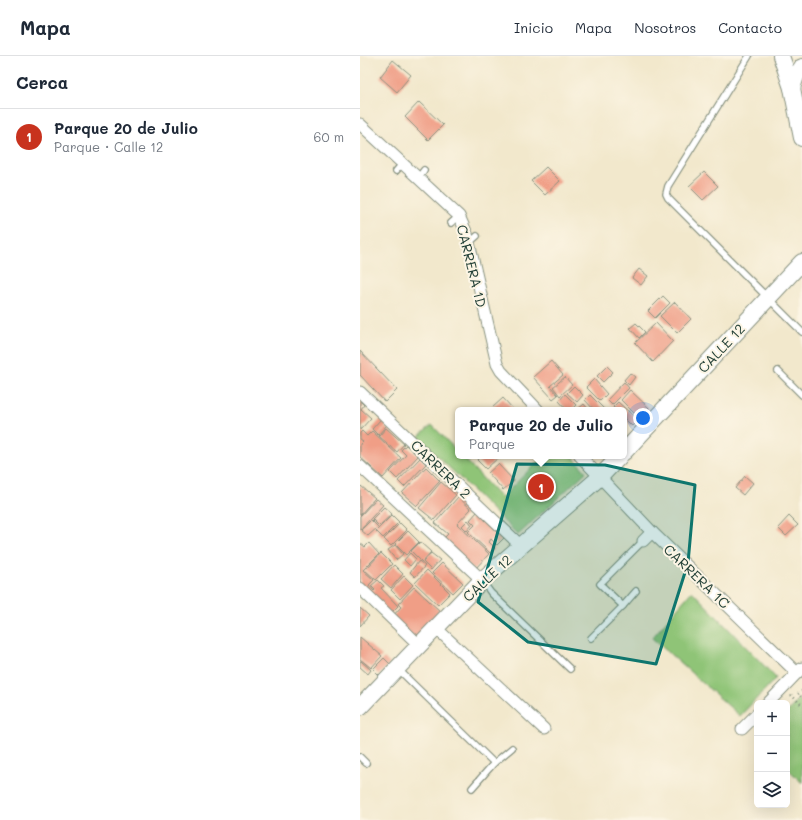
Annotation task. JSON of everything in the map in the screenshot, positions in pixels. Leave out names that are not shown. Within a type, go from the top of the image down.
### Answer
[{"type":"street","points":[[781,56],[792,88],[802,138]]},
{"type":"street","points":[[792,88],[796,76],[802,67]]},
{"type":"street","name":"CARRERA 1D","points":[[360,124],[399,167],[421,174],[455,220],[473,240],[497,364],[501,371],[535,407]]},
{"type":"street","name":"CALLE 12","points":[[627,449],[655,423],[767,298],[802,262]]},
{"type":"street","name":"CARRERA 2","points":[[360,392],[521,546]]},
{"type":"street","points":[[583,459],[600,477]]},
{"type":"street","name":"CALLE 12","points":[[360,707],[482,580],[600,477],[617,459]]},
{"type":"street","points":[[360,466],[482,580]]},
{"type":"street","name":"CARRERA 1C","points":[[600,477],[652,532],[800,670]]},
{"type":"street","points":[[643,541],[652,532]]},
{"type":"street","points":[[360,588],[419,645]]},
{"type":"street","points":[[436,628],[544,729]]},
{"type":"street","points":[[771,700],[800,670]]},
{"type":"street","points":[[742,729],[754,717]]},
{"type":"lane","points":[[749,56],[668,186],[666,194],[668,198],[802,332]]},
{"type":"lane","points":[[778,371],[802,395]]},
{"type":"lane","points":[[623,606],[600,584],[643,541]]},
{"type":"lane","points":[[482,580],[492,593],[570,669]]},
{"type":"lane","points":[[591,638],[636,592]]},
{"type":"lane","points":[[397,668],[494,763]]},
{"type":"lane","points":[[472,788],[494,763],[512,748]]},
{"type":"lane","points":[[360,757],[366,763]]},
{"type":"path","points":[[802,691],[798,694],[802,698]]},
{"type":"highlighted area","points":[[517,464],[605,465],[695,485],[688,563],[656,664],[528,642],[478,602]]},
{"type":"green space","points":[[432,425],[455,449],[455,459],[465,459],[501,498],[540,459],[575,459],[586,472],[518,535],[418,437]]},
{"type":"green space","points":[[692,591],[776,678],[740,716],[652,638]]},
{"type":"green space","points":[[802,696],[802,783],[790,771],[790,709]]},
{"type":"building","points":[[393,60],[411,75],[397,92],[380,77]]},
{"type":"building","points":[[419,102],[443,125],[428,140],[405,117]]},
{"type":"building","points":[[546,167],[560,181],[545,195],[531,181]]},
{"type":"building","points":[[704,172],[718,186],[703,200],[689,186]]},
{"type":"building","points":[[639,269],[648,276],[641,285],[632,278]]},
{"type":"building","points":[[663,296],[670,303],[655,318],[648,311]]},
{"type":"building","points":[[675,302],[691,319],[677,333],[660,316]]},
{"type":"building","points":[[636,323],[645,332],[639,338],[630,328]]},
{"type":"building","points":[[656,323],[673,341],[653,362],[635,343]]},
{"type":"building","points":[[360,351],[397,390],[385,402],[360,375]]},
{"type":"building","points":[[551,361],[563,375],[550,386],[558,395],[553,399],[533,377]]},
{"type":"building","points":[[607,366],[613,372],[603,382],[597,376]]},
{"type":"building","points":[[630,373],[635,377],[629,385],[624,380]]},
{"type":"building","points":[[565,377],[572,385],[560,396],[553,387]]},
{"type":"building","points":[[594,379],[607,394],[600,401],[586,387]]},
{"type":"building","points":[[624,382],[629,388],[612,405],[607,400]]},
{"type":"building","points":[[574,386],[583,395],[577,402],[567,393]]},
{"type":"building","points":[[630,390],[649,408],[639,418],[621,400]]},
{"type":"building","points":[[565,394],[576,405],[574,407],[564,407],[559,401]]},
{"type":"building","points":[[590,395],[602,407],[591,407],[585,400]]},
{"type":"building","points":[[503,398],[511,407],[493,407]]},
{"type":"building","points":[[360,401],[364,405],[361,409],[371,418],[360,430]]},
{"type":"building","points":[[618,402],[624,407],[613,407]]},
{"type":"building","points":[[627,410],[638,420],[632,426],[627,421]]},
{"type":"building","points":[[381,419],[387,425],[378,435],[372,429]]},
{"type":"building","points":[[386,428],[404,444],[397,452],[379,436]]},
{"type":"building","points":[[362,431],[367,436],[372,431],[401,458],[383,478],[360,457],[360,444],[363,441],[360,439],[360,433]]},
{"type":"building","points":[[406,445],[418,456],[397,479],[390,472],[406,455],[401,450]]},
{"type":"building","points":[[420,458],[426,464],[404,487],[398,481]]},
{"type":"building","points":[[478,459],[497,459],[486,469],[477,460]]},
{"type":"building","points":[[498,464],[514,481],[503,490],[488,473]]},
{"type":"building","points":[[426,467],[440,481],[417,506],[402,493]]},
{"type":"building","points":[[745,476],[753,483],[743,495],[735,488]]},
{"type":"building","points":[[441,482],[456,495],[434,520],[419,508]]},
{"type":"building","points":[[361,486],[375,498],[360,515],[360,487]]},
{"type":"building","points":[[458,497],[471,509],[457,524],[489,554],[474,570],[442,540],[448,534],[435,523]]},
{"type":"building","points":[[376,499],[383,505],[360,530],[360,516]]},
{"type":"building","points":[[384,507],[392,514],[379,526],[372,519]]},
{"type":"building","points":[[477,512],[504,538],[497,545],[491,539],[489,542],[495,548],[490,553],[468,532],[475,525],[470,520]]},
{"type":"building","points":[[392,515],[399,522],[383,538],[376,531]]},
{"type":"building","points":[[789,516],[798,525],[786,536],[778,528]]},
{"type":"building","points":[[371,520],[378,527],[368,536],[361,530]]},
{"type":"building","points":[[468,520],[472,525],[467,531],[462,526]]},
{"type":"building","points":[[400,523],[407,530],[391,546],[384,539]]},
{"type":"building","points":[[408,531],[419,542],[406,555],[395,544]]},
{"type":"building","points":[[420,542],[431,552],[422,562],[411,551]]},
{"type":"building","points":[[360,543],[365,547],[369,543],[379,554],[363,570],[374,580],[369,585],[374,591],[375,590],[371,586],[378,580],[384,586],[381,588],[398,606],[389,615],[360,586]]},
{"type":"building","points":[[395,545],[403,554],[396,560],[388,550]]},
{"type":"building","points":[[381,553],[392,564],[376,580],[365,570]]},
{"type":"building","points":[[410,553],[416,559],[410,566],[404,560]]},
{"type":"building","points":[[431,553],[440,560],[431,570],[423,562]]},
{"type":"building","points":[[419,561],[425,566],[415,577],[410,572]]},
{"type":"building","points":[[442,563],[463,583],[453,593],[432,573]]},
{"type":"building","points":[[394,565],[403,574],[391,588],[381,579]]},
{"type":"building","points":[[427,570],[450,593],[438,605],[415,583]]},
{"type":"building","points":[[404,576],[413,585],[400,599],[391,590]]},
{"type":"building","points":[[414,587],[441,612],[415,640],[391,618],[401,607],[398,604]]},
{"type":"building","points":[[360,608],[369,616],[360,626]]},
{"type":"building","points":[[360,637],[382,656],[371,668],[360,659]]},
{"type":"building","points":[[384,658],[390,664],[379,675],[373,669]]},
{"type":"building","points":[[360,661],[371,670],[368,674],[360,667]]},
{"type":"place","name":"Parque 20 de Julio","points":[[541,487]]}]
